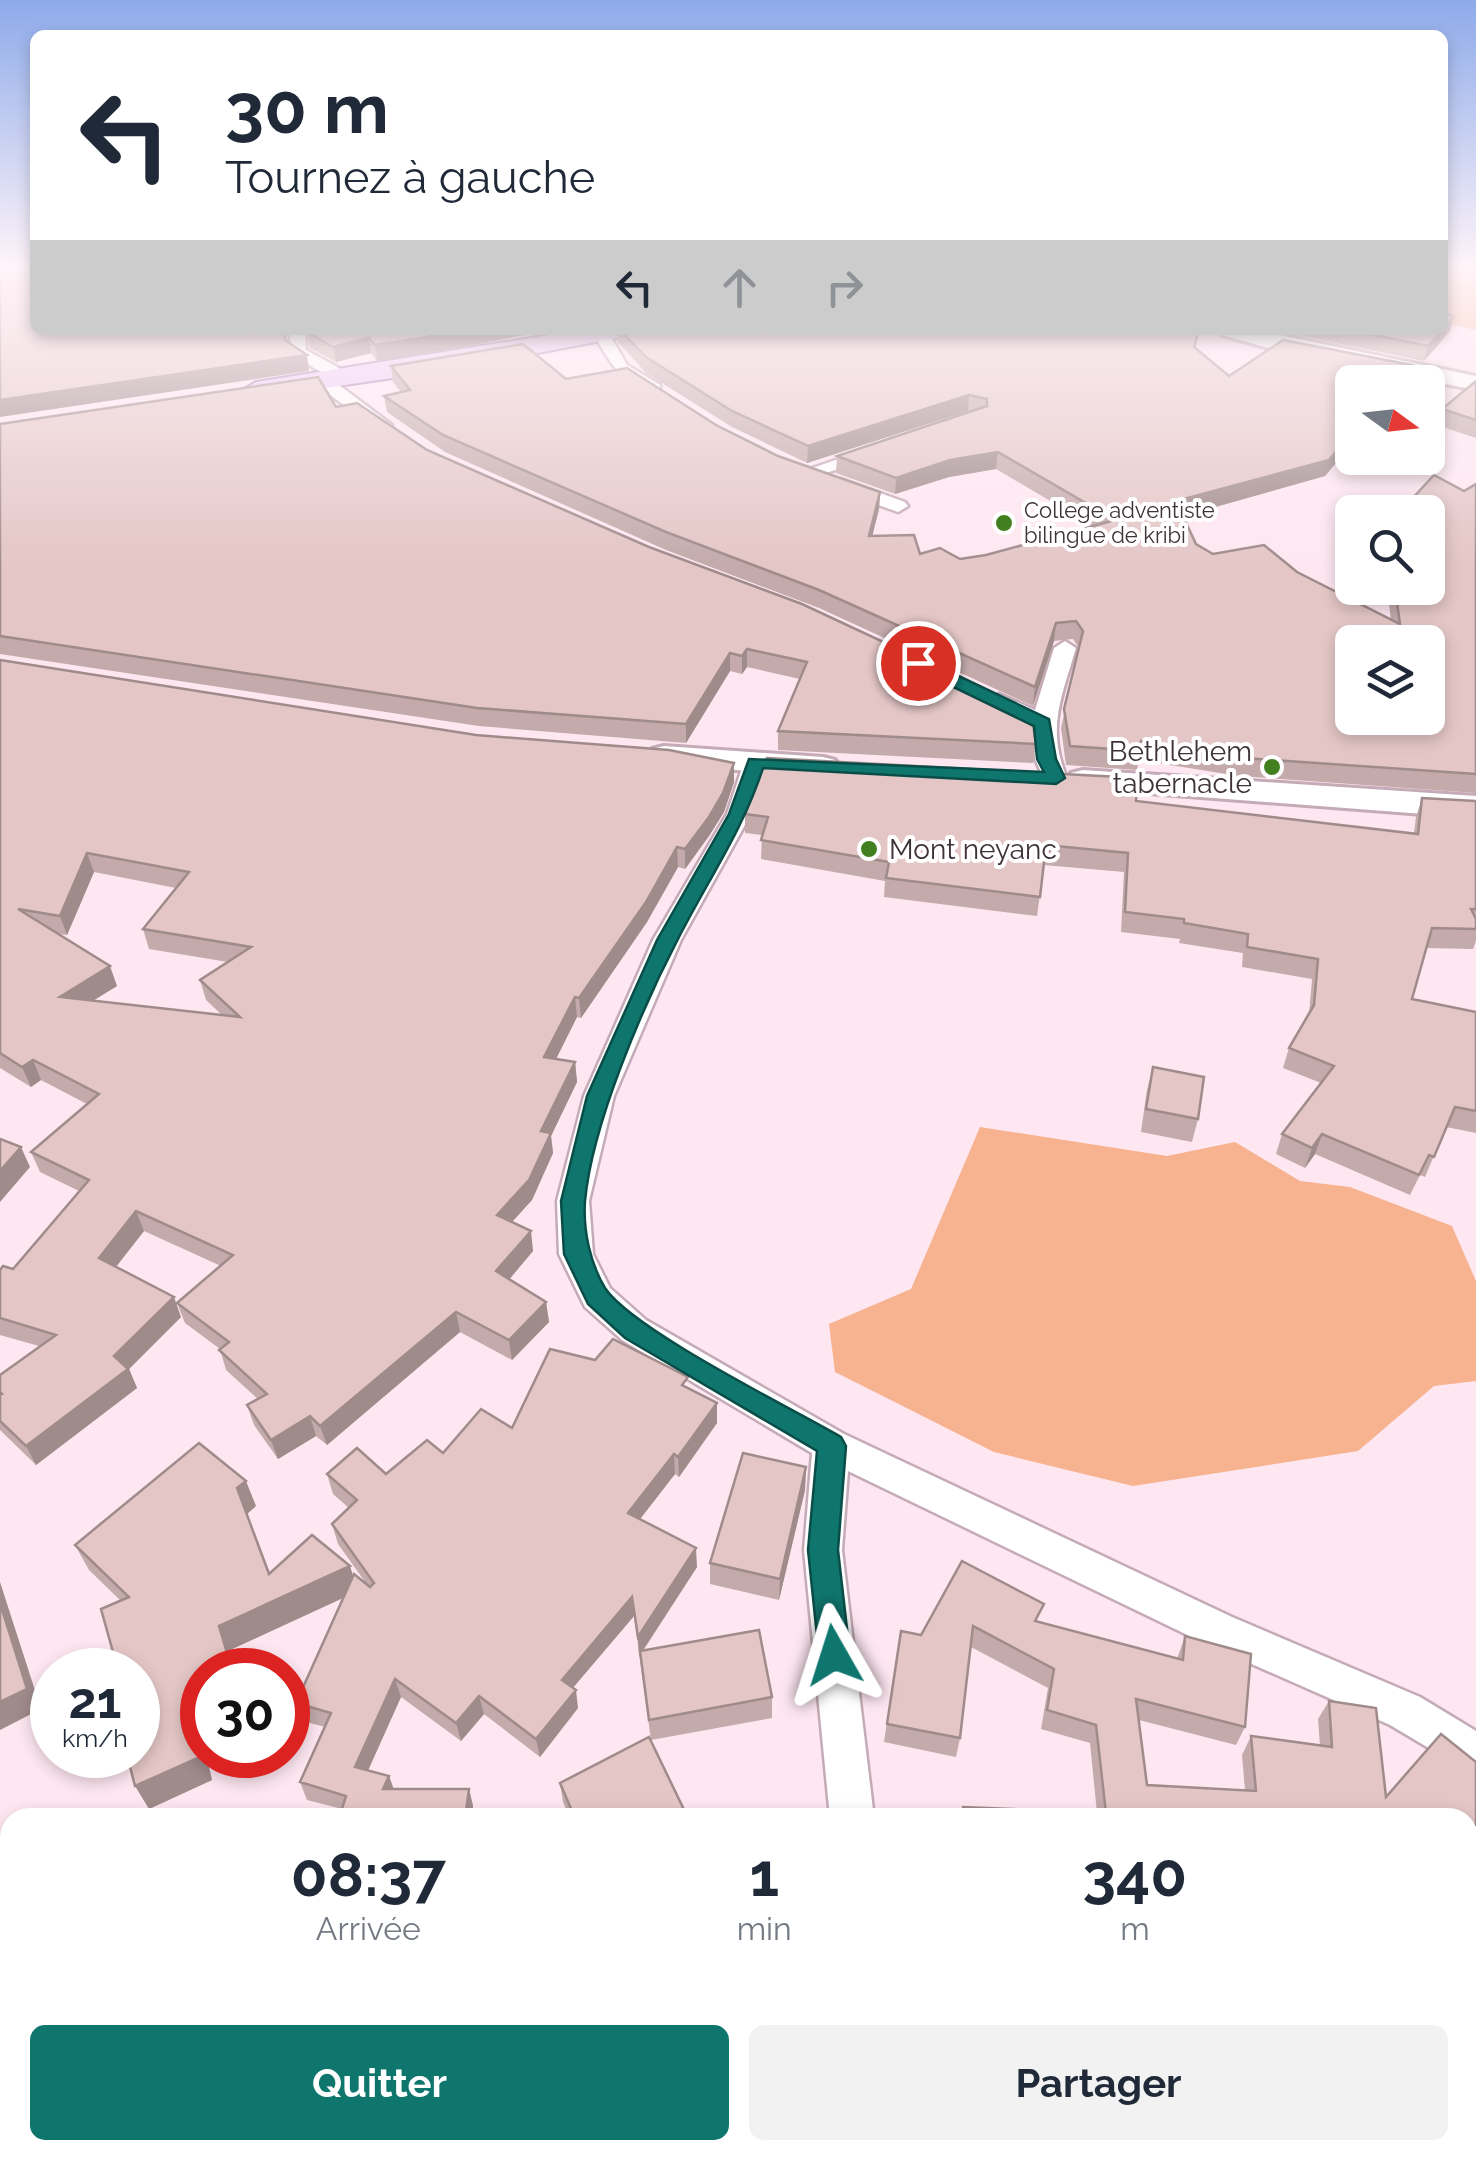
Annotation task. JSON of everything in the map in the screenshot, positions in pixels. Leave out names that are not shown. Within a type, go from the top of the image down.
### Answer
[{"type":"main road","points":[[225,395],[410,366]]},
{"type":"street","points":[[315,366],[407,440]]},
{"type":"street","points":[[620,366],[665,396]]},
{"type":"street","points":[[1387,366],[1476,383]]},
{"type":"street","points":[[807,473],[900,443]]},
{"type":"street","points":[[785,465],[898,506]]},
{"type":"street","points":[[1056,778],[1046,759],[1043,723],[1065,648]]},
{"type":"street","points":[[971,688],[1043,723]]},
{"type":"street","points":[[635,754],[860,770]]},
{"type":"street","points":[[756,762],[738,814],[667,940],[599,1096],[573,1201],[576,1254],[597,1297],[634,1330],[832,1446],[1218,1630],[1405,1712],[1476,1755]]},
{"type":"street","points":[[1016,776],[1476,807]]},
{"type":"street","points":[[832,1446],[823,1550],[851,1808]]},
{"type":"shaded area","points":[[980,1127],[1167,1156],[1235,1142],[1300,1181],[1350,1187],[1452,1226],[1476,1281],[1476,1381],[1434,1386],[1358,1451],[1133,1486],[994,1452],[835,1372],[829,1324],[911,1289]]},
{"type":"building","points":[[0,366],[234,366],[0,400]]},
{"type":"building","points":[[393,366],[550,366],[566,379],[627,368],[716,425],[778,456],[880,492],[869,536],[914,535],[920,554],[940,548],[960,559],[986,555],[1115,520],[998,452],[950,460],[896,478],[837,456],[987,406],[987,399],[969,395],[808,446],[732,411],[660,366],[1217,366],[1229,376],[1244,366],[1335,366],[1335,453],[1329,460],[1176,501],[1196,544],[1213,554],[1264,545],[1297,572],[1335,591],[1335,605],[1362,605],[1400,624],[1397,605],[1445,605],[1445,495],[1416,495],[1434,475],[1464,491],[1476,484],[1476,774],[1244,758],[1141,741],[1140,751],[1070,746],[1064,709],[1083,631],[1076,621],[1056,623],[1035,687],[819,590],[666,532],[443,435],[384,396],[410,390]]},
{"type":"building","points":[[318,377],[336,407],[357,403],[427,450],[649,547],[802,604],[1031,711],[1036,744],[778,731],[807,662],[747,649],[742,656],[730,653],[686,724],[477,708],[0,636],[0,424]]},
{"type":"building","points":[[1476,381],[1476,420],[1445,410]]},
{"type":"building","points":[[0,660],[476,735],[669,750],[734,763],[709,817],[685,849],[677,847],[646,902],[579,998],[575,997],[544,1057],[575,1062],[541,1131],[551,1133],[529,1180],[497,1215],[531,1231],[496,1271],[546,1302],[509,1340],[456,1312],[320,1426],[310,1416],[271,1440],[247,1405],[267,1394],[219,1350],[229,1342],[177,1303],[233,1255],[136,1211],[99,1258],[174,1297],[114,1356],[128,1369],[26,1446],[0,1421],[0,1375],[56,1335],[0,1318],[0,1270],[3,1266],[13,1269],[89,1180],[31,1152],[99,1094],[33,1060],[22,1067],[0,1053]],"holes":[[[87,853],[189,872],[143,929],[251,947],[200,980],[240,1017],[60,997],[110,966],[18,909],[60,916]]]},
{"type":"building","points":[[767,758],[1138,778],[1136,801],[1418,834],[1422,798],[1476,801],[1476,909],[1471,909],[1476,929],[1432,928],[1412,999],[1476,1012],[1476,1111],[1455,1107],[1434,1157],[1429,1155],[1419,1175],[1322,1134],[1312,1148],[1282,1134],[1334,1066],[1289,1048],[1314,1005],[1318,959],[1247,947],[1248,934],[1184,923],[1184,919],[1125,912],[1128,853],[1046,845],[1040,897],[886,878],[889,862],[761,840],[768,817],[745,814]]},
{"type":"building","points":[[1153,1067],[1204,1077],[1198,1119],[1146,1109]]},
{"type":"building","points":[[0,1139],[21,1147],[0,1171]]},
{"type":"building","points":[[613,1339],[688,1377],[682,1385],[717,1403],[678,1457],[674,1454],[628,1513],[696,1548],[638,1637],[632,1597],[562,1680],[576,1690],[536,1739],[479,1696],[456,1723],[395,1679],[355,1767],[389,1776],[383,1789],[469,1789],[466,1808],[342,1808],[346,1796],[300,1782],[302,1778],[310,1778],[310,1760],[331,1713],[310,1707],[310,1672],[354,1574],[370,1587],[374,1583],[332,1524],[357,1500],[327,1474],[357,1448],[386,1474],[427,1440],[443,1453],[481,1409],[512,1428],[550,1349],[595,1360]]},
{"type":"building","points":[[199,1443],[246,1481],[237,1488],[269,1574],[312,1535],[350,1566],[219,1626],[226,1648],[180,1648],[180,1766],[160,1775],[160,1648],[112,1648],[101,1609],[129,1597],[75,1545]]},
{"type":"building","points":[[743,1453],[806,1467],[780,1579],[710,1563]]},
{"type":"building","points":[[962,1561],[1044,1604],[1035,1621],[1183,1660],[1185,1636],[1251,1654],[1245,1727],[1136,1699],[1147,1785],[1256,1791],[1251,1736],[1332,1747],[1329,1701],[1376,1708],[1386,1797],[1441,1734],[1476,1762],[1476,1808],[1105,1808],[1096,1725],[1047,1710],[1054,1669],[973,1626],[960,1738],[887,1724],[901,1631],[921,1635]]},
{"type":"building","points":[[0,1603],[27,1689],[0,1702]]},
{"type":"building","points":[[759,1630],[772,1697],[649,1720],[640,1651]]},
{"type":"building","points":[[649,1737],[683,1808],[571,1808],[560,1783]]},
{"type":"building","points":[[133,1778],[153,1778],[135,1786]]},
{"type":"place","name":"College adventiste bilingue de kribi","points":[[1004,523]]},
{"type":"place","name":"Bethlehem tabernacle","points":[[1272,767]]},
{"type":"place","name":"Mont neyanc","points":[[869,849]]},
{"type":"route","points":[[834,1655],[823,1550],[832,1446],[634,1330],[597,1297],[576,1254],[573,1201],[599,1096],[667,940],[738,814],[756,762],[1056,778],[1046,759],[1043,723],[918,663]]}]
